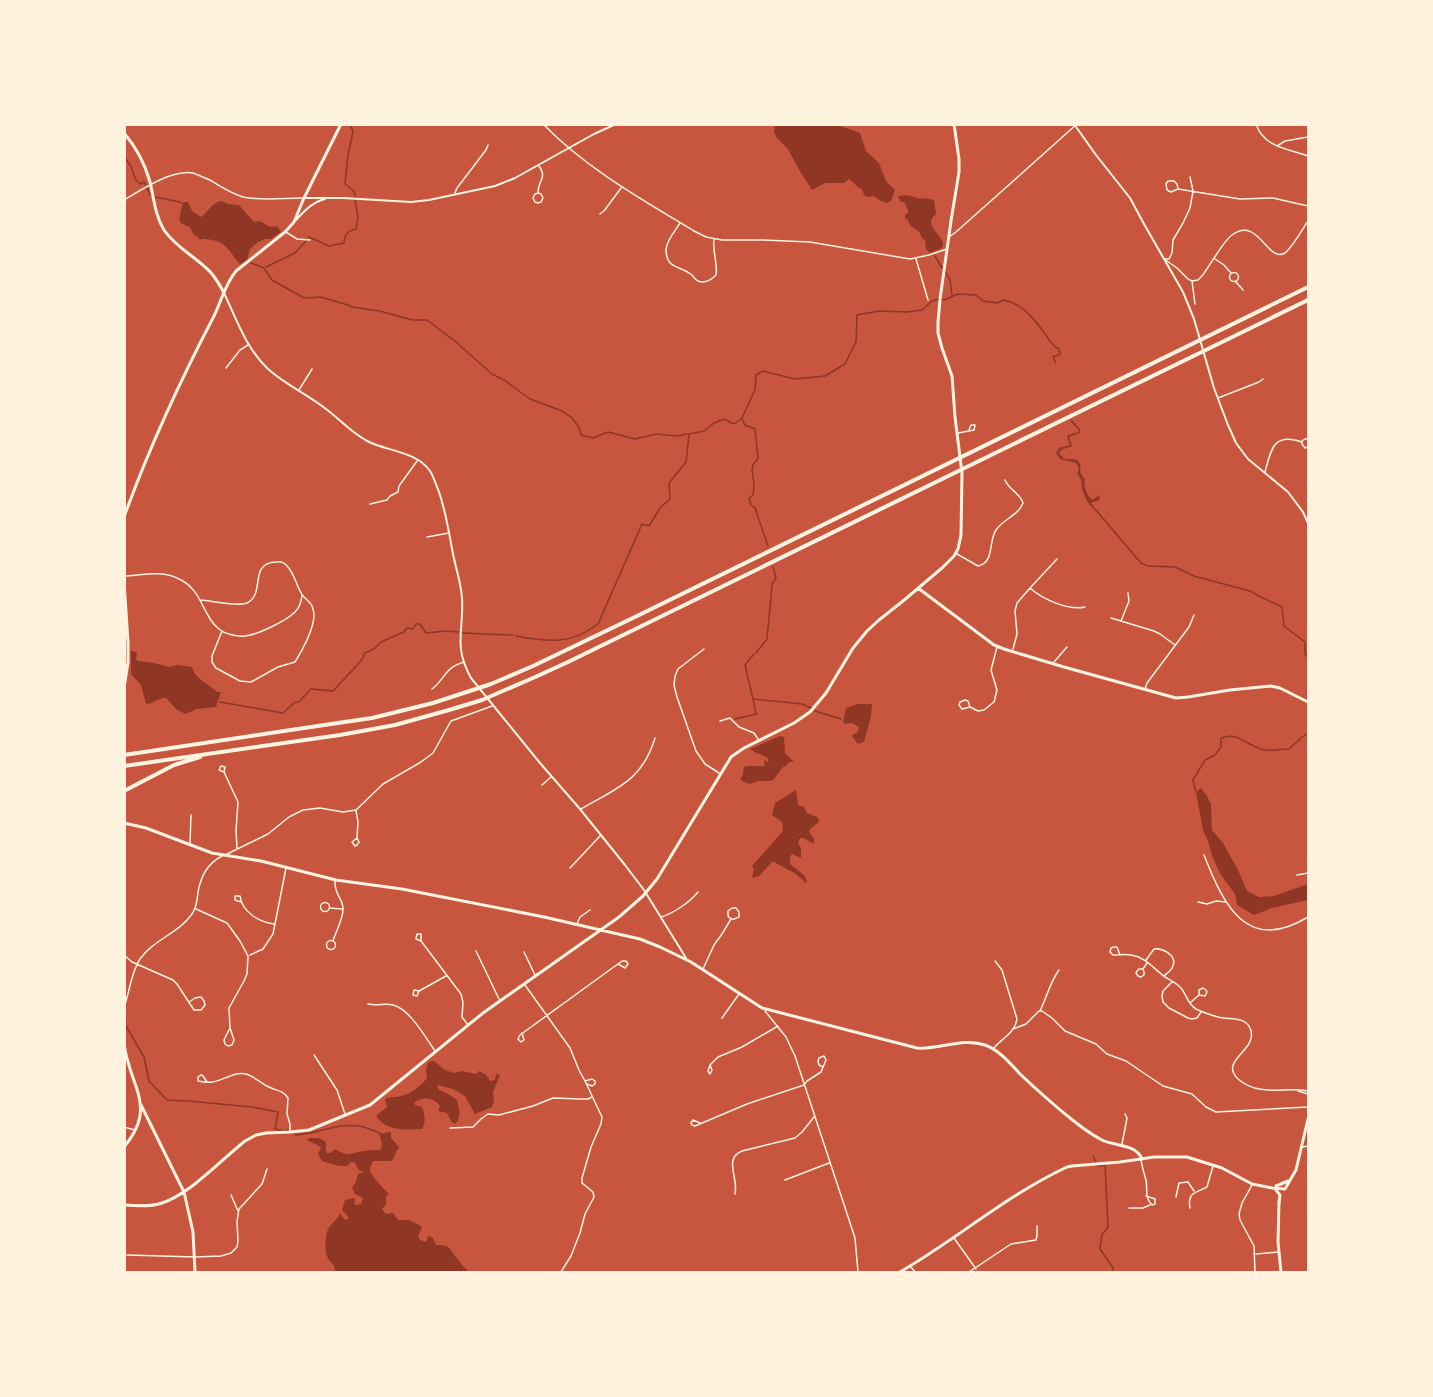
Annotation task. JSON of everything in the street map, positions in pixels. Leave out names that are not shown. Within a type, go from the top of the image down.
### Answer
[{"type":"highway","points":[[124,755],[372,718],[433,703],[482,687],[533,666],[1308,287]]},
{"type":"highway","points":[[124,766],[369,730],[421,718],[483,699],[568,662],[1308,300]]},
{"type":"highway","points":[[125,790],[174,765],[217,753]]},
{"type":"main road","points":[[125,516],[158,431],[231,277],[294,222],[341,124]]},
{"type":"main road","points":[[124,1205],[160,1204],[184,1192],[251,1138],[266,1132],[309,1130],[375,1101],[500,1001],[602,930],[646,893],[662,872],[728,760],[735,753],[800,719],[814,709],[857,642],[956,553],[961,535],[962,474],[952,376],[938,333],[948,237],[959,172],[954,124]]},
{"type":"main road","points":[[124,133],[139,154],[150,184],[156,213],[166,232],[175,243],[211,272],[224,293]]},
{"type":"main road","points":[[124,581],[128,641],[124,688]]},
{"type":"main road","points":[[924,583],[925,592]]},
{"type":"main road","points":[[918,588],[997,647],[1053,664],[1171,697],[1180,698],[1271,686],[1308,702]]},
{"type":"main road","points":[[124,823],[146,828],[212,853],[261,861],[336,880],[402,889],[577,924],[644,940],[686,959],[774,1016],[917,1048],[971,1043],[984,1045],[993,1049],[1056,1107],[1085,1130],[1103,1140],[1139,1153],[1141,1159]]},
{"type":"main road","points":[[124,1044],[141,1105],[140,1121],[136,1131],[124,1147]]},
{"type":"main road","points":[[141,1105],[184,1192],[191,1219],[195,1272]]},
{"type":"main road","points":[[140,1121],[146,1116]]},
{"type":"main road","points":[[1279,1203],[1296,1170],[1308,1119]]},
{"type":"main road","points":[[900,1272],[1031,1185],[1066,1167],[1182,1156],[1213,1165],[1252,1184],[1285,1189]]},
{"type":"main road","points":[[1274,1187],[1291,1179]]},
{"type":"main road","points":[[1274,1187],[1279,1193],[1281,1272]]},
{"type":"street","points":[[543,124],[592,167],[621,187],[680,223],[714,239],[810,242],[906,258],[915,258],[947,249]]},
{"type":"street","points":[[124,200],[150,184],[176,175],[193,173],[227,192],[244,197],[408,202],[430,200],[501,184],[615,124]]},
{"type":"street","points":[[1256,124],[1262,136],[1270,143],[1308,156]]},
{"type":"street","points":[[948,237],[1076,125],[1096,155],[1128,194],[1186,297],[1217,398],[1231,433],[1242,452],[1285,490],[1307,516],[1308,523]]},
{"type":"street","points":[[1276,146],[1285,141],[1308,137]]},
{"type":"street","points":[[455,194],[488,145]]},
{"type":"street","points":[[538,165],[543,177],[538,193]]},
{"type":"street","points":[[1164,260],[1169,259],[1172,254],[1172,242],[1188,214],[1193,191],[1191,177]]},
{"type":"street","points":[[1178,189],[1175,181],[1170,180],[1166,183],[1169,192],[1178,189],[1240,199],[1273,198],[1308,206]]},
{"type":"street","points":[[600,214],[621,187]]},
{"type":"street","points":[[294,222],[316,202],[332,198]]},
{"type":"street","points":[[1192,281],[1200,279],[1234,233],[1241,231],[1254,233],[1275,254],[1279,255],[1285,254],[1308,221]]},
{"type":"street","points":[[680,223],[667,244],[668,259],[671,264],[690,274],[697,281],[705,282],[716,275],[714,239]]},
{"type":"street","points":[[285,232],[297,239],[310,240]]},
{"type":"street","points":[[915,258],[928,300]]},
{"type":"street","points":[[1215,259],[1231,273],[1238,274],[1239,278],[1236,281]]},
{"type":"street","points":[[1164,260],[1192,281],[1195,304]]},
{"type":"street","points":[[1231,273],[1229,277],[1231,280],[1236,281],[1243,290]]},
{"type":"street","points":[[224,293],[249,345],[266,367],[328,410],[350,430],[371,442],[403,453],[428,468],[441,499],[450,533],[461,594],[461,652],[471,678],[580,809],[646,893],[686,959]]},
{"type":"street","points":[[226,368],[240,350],[249,345]]},
{"type":"street","points":[[299,390],[312,369]]},
{"type":"street","points":[[1217,398],[1263,379]]},
{"type":"street","points":[[957,433],[969,430]]},
{"type":"street","points":[[1265,473],[1274,445],[1285,439],[1294,439],[1302,442],[1303,447],[1308,447]]},
{"type":"street","points":[[1302,442],[1308,439]]},
{"type":"street","points":[[370,504],[387,500],[398,492],[399,486],[417,460]]},
{"type":"street","points":[[956,553],[978,566],[987,561],[997,528],[1018,511],[1023,503],[1005,480]]},
{"type":"street","points":[[428,537],[450,533]]},
{"type":"street","points":[[1012,652],[1017,634],[1016,607],[1057,559]]},
{"type":"street","points":[[201,600],[246,603],[256,593],[260,571],[267,564],[278,561],[289,568],[302,595],[312,607],[314,621],[297,660],[251,682],[240,681],[216,668],[212,662],[212,656],[222,631]]},
{"type":"street","points":[[124,576],[158,573],[171,575],[188,584],[201,600],[214,624],[222,631],[241,636],[258,633],[293,614],[300,605],[302,595]]},
{"type":"street","points":[[1030,588],[1049,600],[1074,607],[1085,607]]},
{"type":"street","points":[[1121,621],[1129,601],[1128,593]]},
{"type":"street","points":[[1145,689],[1147,683],[1189,627],[1194,615]]},
{"type":"street","points":[[1111,618],[1160,634],[1175,645]]},
{"type":"street","points":[[1053,664],[1067,646]]},
{"type":"street","points":[[970,707],[978,711],[984,710],[994,702],[997,690],[991,670],[997,647]]},
{"type":"street","points":[[704,649],[678,669],[674,685],[696,751],[705,764],[720,774]]},
{"type":"street","points":[[432,689],[438,685],[449,669],[464,662]]},
{"type":"street","points":[[124,1007],[137,963],[147,950],[187,921],[195,909],[203,874],[213,862],[268,834],[289,817],[303,810],[320,808],[343,812],[356,810],[383,784],[422,762],[433,753],[451,721],[493,706]]},
{"type":"street","points":[[720,721],[731,718],[739,728],[756,735],[759,741]]},
{"type":"street","points":[[580,809],[633,777],[645,763],[656,738]]},
{"type":"street","points":[[224,772],[238,802],[237,848]]},
{"type":"street","points":[[542,784],[552,777]]},
{"type":"street","points":[[356,810],[357,838]]},
{"type":"street","points":[[190,845],[191,815]]},
{"type":"street","points":[[570,868],[601,835]]},
{"type":"street","points":[[1204,855],[1214,879],[1233,912],[1251,927],[1274,930],[1285,928],[1308,917]]},
{"type":"street","points":[[248,956],[263,949],[270,940],[286,867]]},
{"type":"street","points":[[1297,875],[1308,873]]},
{"type":"street","points":[[333,941],[343,909],[336,893],[336,880]]},
{"type":"street","points":[[660,917],[681,906],[698,892]]},
{"type":"street","points":[[1198,902],[1207,904],[1216,901],[1227,902]]},
{"type":"street","points":[[241,902],[256,919],[275,925]]},
{"type":"street","points":[[330,908],[343,909]]},
{"type":"street","points":[[195,909],[226,922],[248,956],[247,974],[229,1008],[230,1028],[234,1041],[228,1046],[224,1041],[230,1028]]},
{"type":"street","points":[[577,924],[580,917],[590,910]]},
{"type":"street","points":[[703,970],[714,945],[731,919]]},
{"type":"street","points":[[421,941],[462,995],[464,1002],[462,1016],[469,1025]]},
{"type":"street","points":[[1143,969],[1154,949],[1161,949],[1169,953],[1173,959],[1171,970],[1164,976]]},
{"type":"street","points":[[476,951],[500,1001]]},
{"type":"street","points":[[524,952],[536,976]]},
{"type":"street","points":[[124,955],[128,960],[173,980],[192,1008],[197,1011],[203,1009],[205,1004],[200,997],[189,1002]]},
{"type":"street","points":[[1120,955],[1131,955],[1146,961],[1183,990],[1196,1009],[1220,1018],[1240,1020],[1248,1024],[1252,1035],[1248,1047],[1233,1064],[1237,1077],[1251,1086],[1264,1090],[1308,1093]]},
{"type":"street","points":[[993,1049],[1017,1023],[1002,970],[995,961]]},
{"type":"street","points":[[522,1034],[618,964]]},
{"type":"street","points":[[1013,1029],[1026,1024],[1039,1011],[1048,988],[1059,970]]},
{"type":"street","points":[[419,991],[447,975]]},
{"type":"street","points":[[1172,981],[1162,994],[1165,1005],[1190,1019],[1197,1018],[1201,1011]]},
{"type":"street","points":[[524,984],[570,1048],[601,1114],[602,1122],[591,1147],[582,1181],[594,1197],[585,1214],[571,1256],[561,1272]]},
{"type":"street","points":[[722,1018],[739,993]]},
{"type":"street","points":[[1190,1003],[1199,995]]},
{"type":"street","points":[[368,1004],[377,1006],[390,1004],[402,1008],[436,1053]]},
{"type":"street","points":[[762,1008],[774,1016],[791,1046],[855,1238],[858,1272]]},
{"type":"street","points":[[1039,1011],[1045,1012],[1065,1031],[1096,1044],[1109,1055],[1126,1061],[1162,1086],[1192,1094],[1206,1107],[1216,1112],[1308,1107]]},
{"type":"street","points":[[710,1065],[718,1057],[742,1047],[778,1026]]},
{"type":"street","points":[[314,1055],[337,1090],[345,1116]]},
{"type":"street","points":[[700,1123],[804,1085],[821,1072],[823,1067]]},
{"type":"street","points":[[207,1082],[215,1082],[242,1073],[270,1088],[283,1092],[288,1098],[287,1114],[290,1132]]},
{"type":"street","points":[[450,1128],[473,1127],[488,1114],[500,1115],[554,1098],[588,1099],[593,1096]]},
{"type":"street","points":[[1121,1145],[1127,1118],[1125,1114]]},
{"type":"street","points":[[735,1194],[732,1162],[736,1154],[795,1137],[814,1117]]},
{"type":"street","points":[[124,1127],[136,1131]]},
{"type":"street","points":[[1302,1147],[1308,1146]]},
{"type":"street","points":[[1141,1159],[1147,1184],[1146,1196],[1151,1204]]},
{"type":"street","points":[[785,1180],[830,1162]]},
{"type":"street","points":[[1191,1208],[1190,1196],[1207,1187],[1213,1165]]},
{"type":"street","points":[[125,1254],[195,1257],[221,1256],[232,1252],[237,1247],[239,1211],[262,1184],[267,1169]]},
{"type":"street","points":[[1176,1197],[1179,1183],[1188,1182],[1195,1192]]},
{"type":"street","points":[[1252,1184],[1239,1214],[1253,1242],[1255,1272]]},
{"type":"street","points":[[231,1195],[239,1211]]},
{"type":"street","points":[[1129,1208],[1143,1208],[1155,1204],[1155,1199],[1146,1196]]},
{"type":"street","points":[[969,1272],[1009,1245],[1037,1239],[1037,1226]]},
{"type":"street","points":[[954,1238],[976,1269]]},
{"type":"street","points":[[1255,1254],[1279,1252]]},
{"type":"street","points":[[911,1266],[915,1272]]},
{"type":"shaded area","points":[[835,124],[860,133],[866,151],[879,163],[886,181],[895,190],[891,201],[887,203],[874,196],[864,195],[862,189],[849,179],[844,183],[825,183],[812,190],[788,149],[774,132],[775,125]]},
{"type":"shaded area","points":[[907,195],[934,200],[936,214],[931,222],[942,240],[942,248],[930,253],[926,249],[925,240],[905,218],[908,210],[898,196]]},
{"type":"shaded area","points":[[222,201],[239,205],[254,222],[260,221],[270,227],[277,226],[281,232],[271,239],[258,242],[250,249],[247,260],[240,264],[223,244],[213,240],[200,240],[190,227],[179,220],[184,202],[188,202],[192,211],[201,217],[213,205]]},
{"type":"shaded area","points":[[1072,420],[1080,429],[1080,433],[1069,437],[1072,446],[1059,453],[1064,459],[1075,459],[1079,462],[1080,473],[1089,497],[1092,500],[1100,495],[1099,500],[1090,502],[1096,511],[1085,497],[1080,477],[1077,474],[1079,468],[1076,463],[1060,459],[1056,453],[1059,448],[1070,445],[1068,435],[1079,432],[1070,421]]},
{"type":"shaded area","points":[[131,651],[137,652],[138,661],[169,667],[178,665],[192,667],[199,678],[217,692],[221,692],[216,707],[196,709],[186,714],[177,710],[166,698],[146,704],[141,685],[131,674]]},
{"type":"shaded area","points":[[857,704],[872,704],[864,742],[858,744],[852,735],[858,732],[859,727],[843,722],[846,708]]},
{"type":"shaded area","points":[[780,736],[784,737],[785,753],[794,762],[789,762],[771,781],[758,781],[750,784],[740,779],[744,767],[765,766],[764,760],[768,762],[769,760],[750,749]]},
{"type":"shaded area","points":[[1201,788],[1211,804],[1212,830],[1223,843],[1247,891],[1259,897],[1274,896],[1308,884],[1308,900],[1272,908],[1254,915],[1237,904],[1235,894],[1221,875],[1213,858],[1203,830],[1196,792]]},
{"type":"shaded area","points":[[796,790],[798,805],[804,807],[807,813],[819,820],[809,832],[814,843],[800,838],[798,843],[801,848],[801,858],[792,854],[790,857],[790,864],[804,875],[807,882],[774,862],[759,876],[753,878],[752,866],[783,831],[782,822],[772,815],[775,803]]},
{"type":"shaded area","points":[[432,1061],[454,1073],[462,1071],[476,1074],[479,1071],[490,1081],[495,1080],[496,1074],[500,1075],[493,1092],[492,1107],[475,1114],[465,1096],[453,1089],[438,1085],[439,1090],[457,1100],[459,1116],[455,1124],[447,1113],[438,1111],[440,1106],[437,1103],[427,1098],[414,1103],[423,1110],[425,1121],[422,1129],[409,1130],[390,1127],[380,1121],[376,1116],[387,1107],[385,1099],[405,1095],[419,1087],[427,1078],[426,1069],[428,1063]]},
{"type":"shaded area","points":[[391,1132],[391,1138],[399,1147],[394,1158],[391,1161],[373,1161],[370,1169],[373,1177],[390,1195],[386,1196],[386,1204],[382,1209],[386,1214],[393,1213],[398,1220],[409,1220],[421,1226],[418,1235],[420,1240],[426,1242],[428,1236],[433,1238],[436,1245],[448,1247],[469,1272],[335,1272],[326,1254],[327,1232],[340,1213],[344,1219],[349,1218],[342,1210],[345,1200],[355,1198],[354,1204],[361,1204],[363,1198],[355,1194],[352,1188],[358,1174],[364,1172],[359,1170],[353,1162],[347,1166],[339,1166],[322,1161],[318,1154],[321,1147],[307,1140],[319,1138],[326,1142],[327,1153],[335,1149],[350,1154],[380,1150],[382,1143],[379,1135]]},
{"type":"waterway","points":[[350,124],[353,132],[345,184],[354,191],[355,196]]},
{"type":"waterway","points":[[124,155],[136,180],[146,185]]},
{"type":"waterway","points":[[147,188],[150,195]]},
{"type":"waterway","points":[[155,197],[183,204]]},
{"type":"waterway","points":[[309,237],[329,246],[344,243],[347,233],[356,229],[358,217],[355,200]]},
{"type":"waterway","points":[[266,267],[295,253],[306,241]]},
{"type":"waterway","points":[[935,256],[942,268]]},
{"type":"waterway","points":[[251,263],[264,268],[272,280],[304,298]]},
{"type":"waterway","points":[[945,271],[950,280],[952,295]]},
{"type":"waterway","points":[[516,636],[539,640],[568,639],[598,624],[642,524],[649,526],[660,508],[670,499],[669,483],[686,462],[689,434],[704,431],[724,419],[734,424],[742,418],[755,390],[756,375],[763,371],[795,379],[825,376],[845,364],[856,342],[857,315],[879,311],[922,310],[932,301],[944,300],[958,294],[976,295],[983,301],[997,303],[1004,300],[1028,313],[1051,343],[1059,349],[1060,354],[1053,357],[1056,363]]},
{"type":"waterway","points":[[305,298],[321,297],[351,306]]},
{"type":"waterway","points":[[352,307],[380,311],[412,320],[427,320],[492,374],[530,399],[562,411],[571,417],[579,427],[581,435],[593,438],[608,432],[635,439],[656,434],[676,436],[687,434]]},
{"type":"waterway","points":[[742,419],[745,425],[755,429],[758,458],[753,465],[753,495],[749,498],[751,505],[755,508],[768,546]]},
{"type":"waterway","points":[[1079,472],[1084,483]]},
{"type":"waterway","points":[[1090,501],[1093,507]]},
{"type":"waterway","points":[[1095,509],[1141,563],[1148,566],[1175,567],[1194,576],[1250,591],[1282,607],[1284,626],[1305,642],[1305,654],[1308,658]]},
{"type":"waterway","points":[[771,596],[772,584],[776,578],[773,567]]},
{"type":"waterway","points":[[756,653],[767,639],[771,598]]},
{"type":"waterway","points":[[220,702],[283,713],[295,702],[299,702],[311,689],[333,691],[361,661],[365,653],[406,629],[413,629],[416,624],[420,624],[426,633],[459,632]]},
{"type":"waterway","points":[[462,633],[513,635]]},
{"type":"waterway","points":[[754,654],[745,665],[753,699],[772,701]]},
{"type":"waterway","points":[[735,719],[756,714],[753,699]]},
{"type":"waterway","points":[[774,701],[802,704],[811,708]]},
{"type":"waterway","points":[[815,711],[841,719]]},
{"type":"waterway","points":[[1196,792],[1193,780],[1205,760],[1215,755],[1221,747],[1221,738],[1233,736],[1259,748],[1274,750],[1289,749],[1308,733]]},
{"type":"waterway","points":[[125,1016],[126,1026],[144,1057],[149,1081],[167,1100],[186,1101]]},
{"type":"waterway","points":[[188,1101],[252,1107],[278,1112],[275,1129],[288,1130]]},
{"type":"waterway","points":[[295,1135],[351,1125],[365,1127],[382,1134]]},
{"type":"waterway","points":[[1093,1156],[1096,1162]]},
{"type":"waterway","points":[[1097,1166],[1105,1165],[1108,1227],[1102,1235],[1100,1249],[1113,1268],[1113,1272]]}]
